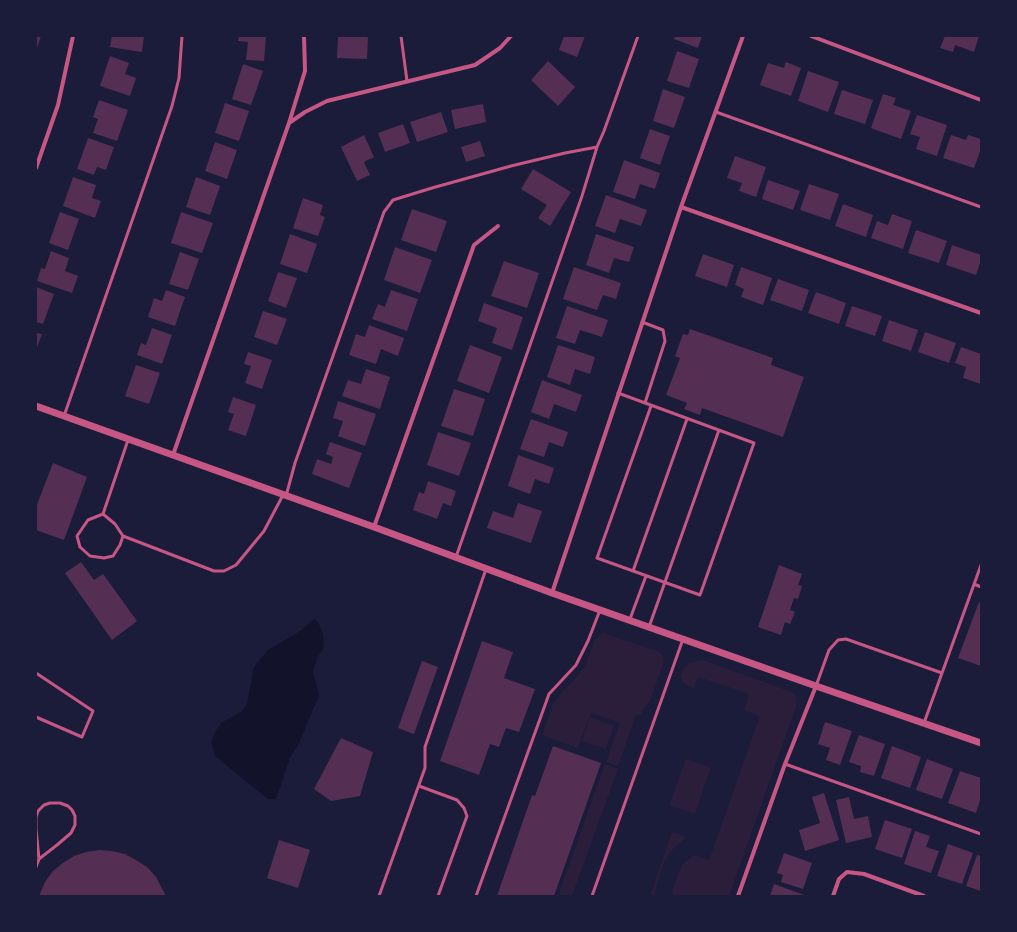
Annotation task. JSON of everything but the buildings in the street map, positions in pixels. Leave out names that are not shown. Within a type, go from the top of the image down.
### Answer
[{"type":"street","points":[[36,168],[58,105],[73,36]]},
{"type":"street","points":[[173,456],[289,123],[305,70],[304,36]]},
{"type":"street","points":[[289,123],[305,112],[327,102],[475,65],[500,48],[511,36]]},
{"type":"street","points":[[552,593],[642,322],[743,36]]},
{"type":"street","points":[[811,36],[981,100]]},
{"type":"street","points":[[682,207],[981,313]]},
{"type":"street","points":[[374,527],[474,245],[498,226]]},
{"type":"street","points":[[36,406],[374,527],[552,593],[981,743]]},
{"type":"street","points":[[738,896],[785,764],[816,686]]},
{"type":"street","points":[[833,896],[839,879],[847,872],[864,874],[924,896]]},
{"type":"lane","points":[[64,416],[172,106],[179,78],[182,36]]},
{"type":"lane","points":[[402,36],[407,81]]},
{"type":"lane","points":[[456,557],[582,196],[597,147],[638,36]]},
{"type":"lane","points":[[716,112],[981,207]]},
{"type":"lane","points":[[103,514],[115,524],[123,536],[214,571],[224,571],[236,565],[264,531],[285,495],[384,212],[393,200],[511,166],[597,147]]},
{"type":"lane","points":[[642,322],[663,330],[665,341],[645,403]]},
{"type":"lane","points":[[618,393],[754,443],[700,595],[597,558],[651,406]]},
{"type":"lane","points":[[633,571],[687,419]]},
{"type":"lane","points":[[649,627],[719,430]]},
{"type":"lane","points":[[123,536],[120,545],[113,556],[104,558],[90,556],[80,547],[77,536],[88,520],[103,514],[128,440]]},
{"type":"lane","points":[[924,723],[981,565]]},
{"type":"lane","points":[[379,896],[425,768],[424,747],[486,569]]},
{"type":"lane","points":[[630,620],[646,576]]},
{"type":"lane","points":[[974,584],[981,587]]},
{"type":"lane","points":[[476,896],[549,694],[576,666],[600,610]]},
{"type":"lane","points":[[592,896],[683,639]]},
{"type":"lane","points":[[816,686],[829,650],[838,640],[846,639],[942,673]]},
{"type":"lane","points":[[36,673],[93,711],[82,737],[36,717]]},
{"type":"lane","points":[[785,764],[981,834]]},
{"type":"lane","points":[[419,786],[457,800],[464,808],[467,816],[438,896]]},
{"type":"lane","points":[[36,867],[39,859],[36,829],[36,817],[38,811],[50,803],[60,803],[68,806],[75,816],[75,825],[71,833],[39,859]]},
{"type":"shaded area","points":[[314,619],[318,622],[323,634],[324,643],[323,649],[317,658],[313,672],[319,695],[299,743],[290,758],[277,796],[275,799],[268,799],[216,757],[211,743],[215,732],[221,723],[241,712],[247,704],[254,667],[268,650],[302,630]]},
{"type":"shaded area","points":[[603,633],[660,652],[664,658],[650,701],[641,714],[636,715],[618,766],[606,762],[620,723],[591,713],[578,748],[542,735],[553,704],[585,666],[595,640]]},
{"type":"shaded area","points":[[703,660],[792,692],[796,696],[796,707],[729,896],[673,896],[672,891],[682,865],[694,855],[709,860],[760,716],[744,710],[749,694],[698,677],[694,688],[684,684],[680,675],[683,669],[690,662]]},
{"type":"shaded area","points":[[590,717],[614,726],[606,749],[582,741]]},
{"type":"shaded area","points":[[686,759],[711,767],[695,814],[669,805]]},
{"type":"shaded area","points":[[605,764],[618,769],[572,896],[558,896]]},
{"type":"shaded area","points":[[672,832],[686,837],[673,849],[665,860],[657,883],[655,896],[650,896]]}]
